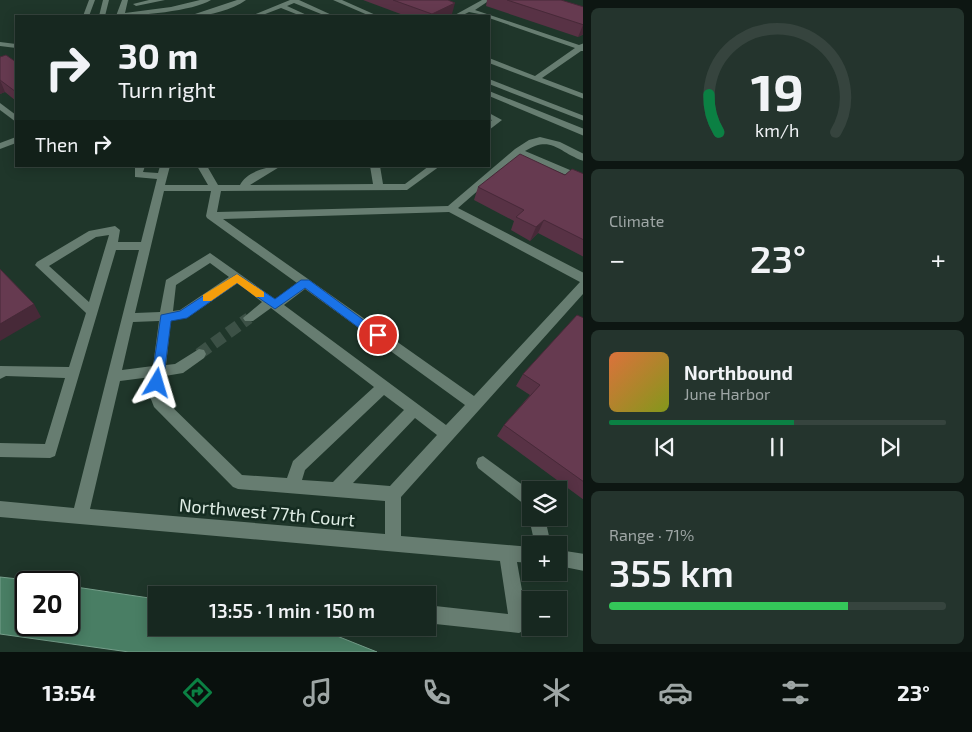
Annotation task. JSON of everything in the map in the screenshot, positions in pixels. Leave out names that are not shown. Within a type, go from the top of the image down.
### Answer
[{"type":"street","points":[[86,15],[92,0]]},
{"type":"street","points":[[102,15],[106,0]]},
{"type":"street","points":[[120,15],[125,0]]},
{"type":"street","points":[[136,4],[162,0]]},
{"type":"street","points":[[127,15],[171,9],[208,0]]},
{"type":"street","points":[[196,15],[219,10],[243,0]]},
{"type":"street","points":[[257,15],[295,0],[330,15]]},
{"type":"street","points":[[336,0],[373,15]]},
{"type":"street","points":[[458,15],[487,0]]},
{"type":"street","points":[[282,6],[304,15]]},
{"type":"street","points":[[469,10],[486,15]]},
{"type":"street","points":[[490,16],[582,48]]},
{"type":"street","points":[[0,44],[15,46]]},
{"type":"street","points":[[536,79],[582,48]]},
{"type":"street","points":[[490,60],[536,79],[581,94]]},
{"type":"street","points":[[490,80],[583,119]]},
{"type":"street","points":[[490,103],[510,89]]},
{"type":"street","points":[[490,93],[583,133]]},
{"type":"street","points":[[0,106],[15,118]]},
{"type":"street","points":[[490,116],[498,120],[490,126]]},
{"type":"street","points":[[0,146],[15,140]]},
{"type":"street","points":[[451,208],[527,144],[539,140],[583,158]]},
{"type":"street","points":[[518,151],[583,180]]},
{"type":"street","points":[[140,167],[138,175],[163,177],[216,189],[407,187],[434,167]]},
{"type":"street","points":[[203,167],[216,189],[211,216]]},
{"type":"street","points":[[244,189],[246,182],[274,167]]},
{"type":"street","points":[[375,167],[378,187]]},
{"type":"street","points":[[80,516],[163,177]]},
{"type":"street","points":[[211,216],[451,208],[583,279]]},
{"type":"street","points":[[211,216],[475,404]]},
{"type":"street","points":[[0,450],[50,452],[112,246],[115,230],[93,234],[41,265],[92,312]]},
{"type":"street","points":[[112,246],[146,246]]},
{"type":"street","points":[[393,494],[338,488],[238,482],[159,403],[156,394],[170,283],[210,257],[447,434]]},
{"type":"street","points":[[128,318],[165,318],[183,315],[237,278]]},
{"type":"street","points":[[249,318],[305,283]]},
{"type":"street","points":[[393,543],[393,494],[583,285]]},
{"type":"street","points":[[114,376],[178,369],[199,354]]},
{"type":"street","points":[[0,372],[4,370],[74,373]]},
{"type":"street","points":[[292,485],[298,466],[384,386]]},
{"type":"street","points":[[338,488],[414,408]]},
{"type":"street","points":[[483,463],[522,493]]},
{"type":"street","name":"Northwest 77th Court","points":[[0,509],[522,554]]},
{"type":"street","points":[[436,615],[519,624],[507,553]]},
{"type":"street","points":[[567,560],[583,563]]},
{"type":"shaded area","points":[[0,577],[15,579],[15,636],[80,636],[80,588],[148,598],[148,636],[337,636],[377,652],[129,652],[0,634]]},
{"type":"building","points":[[393,0],[448,0],[455,3],[432,14]]},
{"type":"building","points":[[507,0],[561,0],[583,7],[583,25]]},
{"type":"building","points":[[6,55],[15,61],[15,91],[0,80],[0,57]]},
{"type":"building","points":[[520,154],[565,175],[572,169],[583,174],[583,240],[544,220],[536,227],[516,217],[524,210],[478,187]]},
{"type":"building","points":[[0,269],[34,304],[0,324]]},
{"type":"building","points":[[577,315],[583,318],[583,481],[504,425],[540,385],[523,374]]},
{"type":"tunnel","points":[[199,354],[249,318]]},
{"type":"slow traffic","points":[[207,298],[237,278],[260,295]]},
{"type":"route","points":[[157,383],[165,318],[183,315],[237,278],[275,305],[305,283],[378,335]]}]
